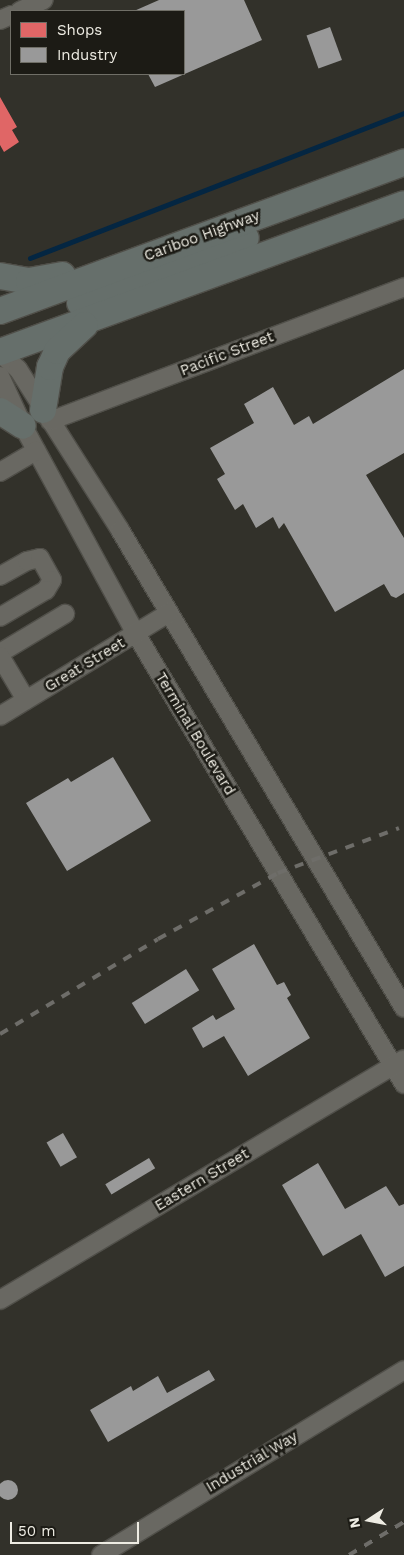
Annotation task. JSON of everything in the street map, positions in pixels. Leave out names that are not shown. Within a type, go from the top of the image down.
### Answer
[{"type":"highway","name":"Cariboo Highway","points":[[0,311],[404,162]]},
{"type":"highway","points":[[0,352],[16,328],[239,242],[326,190]]},
{"type":"highway","points":[[0,352],[404,204]]},
{"type":"highway","points":[[0,276],[17,281],[44,280],[184,243]]},
{"type":"highway","points":[[47,415],[50,367],[57,352],[96,316]]},
{"type":"highway","points":[[0,411],[23,426]]},
{"type":"street","points":[[22,10],[44,0]]},
{"type":"street","name":"Pacific Street","points":[[47,415],[404,288]]},
{"type":"street","points":[[0,352],[18,368],[169,613],[404,1008]]},
{"type":"street","name":"Terminal Boulevard","points":[[0,376],[36,451],[136,634],[398,1062],[404,1084]]},
{"type":"street","points":[[0,472],[36,451]]},
{"type":"street","points":[[0,576],[27,561],[40,558],[44,561],[52,580],[46,590],[0,618]]},
{"type":"street","name":"Great Street","points":[[0,716],[169,613]]},
{"type":"street","points":[[26,700],[0,654],[65,614]]},
{"type":"street","name":"Eastern Street","points":[[0,1300],[398,1062]]},
{"type":"street","name":"Industrial Way","points":[[101,1555],[404,1370]]},
{"type":"building: Shops","points":[[0,97],[17,127],[12,130],[19,142],[4,152],[0,145]]},
{"type":"building: Industry","points":[[159,0],[244,0],[262,40],[185,74],[185,10],[136,10]]},
{"type":"building: Industry","points":[[330,27],[342,60],[318,68],[307,36]]},
{"type":"building: Industry","points":[[149,75],[182,75],[155,87]]},
{"type":"building: Industry","points":[[404,369],[404,453],[366,475],[404,538],[404,593],[396,598],[391,596],[384,584],[335,612],[284,523],[279,529],[273,517],[256,528],[243,504],[235,510],[217,479],[225,474],[210,448],[254,423],[244,404],[273,387],[294,425],[309,416],[313,424]]},
{"type":"building: Industry","points":[[113,757],[151,821],[67,871],[26,803],[68,778],[71,782]]},
{"type":"building: Industry","points":[[254,944],[277,985],[284,982],[291,995],[287,998],[310,1038],[248,1076],[224,1036],[203,1048],[192,1028],[213,1015],[216,1020],[235,1009],[212,969]]},
{"type":"building: Industry","points":[[186,969],[199,990],[145,1024],[132,1003]]},
{"type":"building: Industry","points":[[63,1133],[77,1157],[61,1167],[47,1142]]},
{"type":"building: Industry","points":[[149,1158],[155,1168],[111,1195],[105,1184]]},
{"type":"building: Industry","points":[[318,1163],[345,1209],[386,1186],[399,1206],[404,1204],[404,1266],[385,1277],[361,1234],[323,1256],[282,1185]]},
{"type":"building: Industry","points":[[209,1370],[215,1380],[108,1442],[90,1410],[131,1386],[133,1391],[158,1376],[167,1393]]},
{"type":"building: Industry","points":[[4,1481],[12,1481],[17,1486],[17,1494],[12,1499],[4,1499],[-1,1494],[-1,1486]]},
{"type":"waterway","points":[[30,258],[404,113]]},
{"type":"railway","points":[[0,1034],[158,939],[278,873],[399,828]]},
{"type":"railway","points":[[349,1555],[404,1522]]}]
